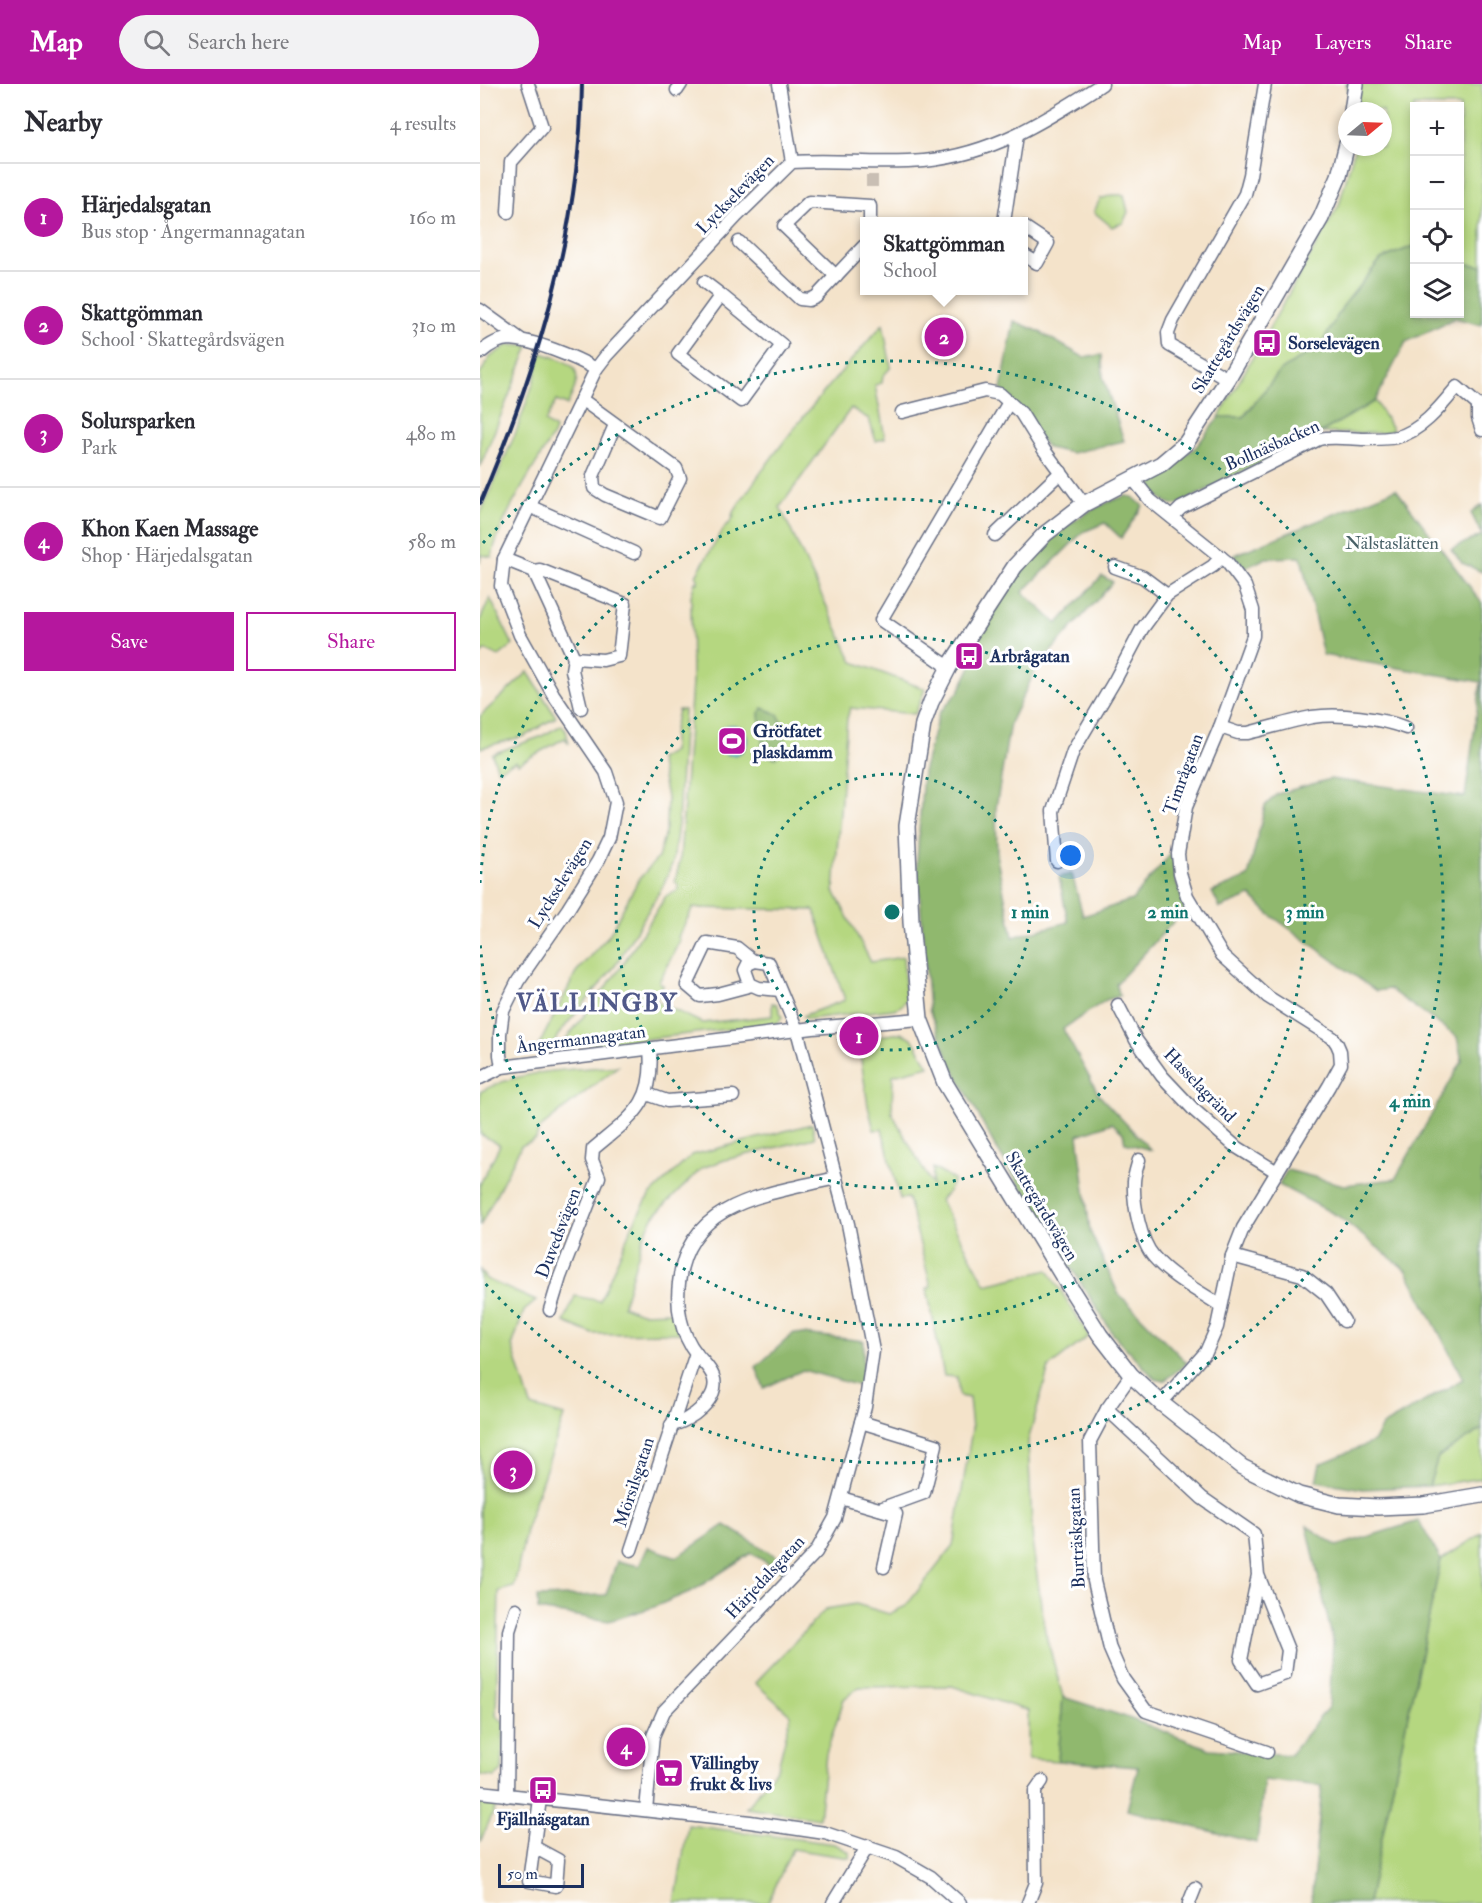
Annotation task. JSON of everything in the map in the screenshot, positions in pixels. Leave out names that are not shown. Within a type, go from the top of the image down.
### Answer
[{"type":"street","points":[[508,212],[511,162],[542,127],[528,84]]},
{"type":"street","points":[[779,84],[792,162]]},
{"type":"street","name":"Lyckselevägen","points":[[502,1067],[500,1034],[503,1011],[518,981],[568,909],[609,838],[616,802],[606,772],[553,694],[520,634],[501,586],[504,559],[596,369],[737,216],[792,162],[872,163],[924,160],[955,155],[1017,135],[1102,84]]},
{"type":"street","points":[[1228,379],[1169,345],[1168,333],[1245,194],[1265,84]]},
{"type":"street","points":[[1352,102],[1353,85]]},
{"type":"street","points":[[1008,217],[1017,135]]},
{"type":"street","name":"Skattegårdsvägen","points":[[1344,156],[1339,176],[1321,218],[1228,379],[1186,443],[1161,464],[1084,504],[1045,534],[1016,566],[949,667],[931,702],[923,724],[907,826],[911,922],[920,1019],[945,1083],[1067,1283],[1100,1335],[1131,1375],[1161,1403],[1242,1467],[1299,1495],[1339,1505],[1378,1507],[1423,1505],[1482,1495]]},
{"type":"street","points":[[836,276],[784,226],[809,202],[870,206],[870,217]]},
{"type":"street","points":[[1028,230],[1048,243],[1037,263],[1028,258]]},
{"type":"street","name":"Lyckselevägen","points":[[739,242],[800,298],[809,300],[816,297],[860,250]]},
{"type":"street","points":[[704,282],[722,295],[782,345],[741,401],[678,354],[722,295]]},
{"type":"street","points":[[480,310],[524,342]]},
{"type":"street","points":[[480,353],[493,343],[508,339],[578,359],[596,369]]},
{"type":"street","name":"Bollnäsbacken","points":[[1172,517],[1181,508],[1319,439],[1336,436],[1362,439],[1399,437],[1415,428],[1437,410],[1457,387],[1480,404],[1478,418],[1482,430]]},
{"type":"street","points":[[902,412],[986,391],[1000,394],[1021,413],[1084,504]]},
{"type":"street","points":[[581,399],[676,468],[680,478],[660,518],[605,495],[594,488],[593,476],[615,424]]},
{"type":"street","points":[[949,667],[881,620],[1009,402]]},
{"type":"street","points":[[995,535],[1060,472]]},
{"type":"street","name":"Timrågatan","points":[[1134,479],[1150,500],[1227,562],[1245,586],[1253,610],[1252,636],[1220,728],[1186,807],[1178,854],[1186,896],[1222,955],[1268,997],[1333,1038],[1341,1051],[1341,1064],[1329,1086],[1243,1228],[1232,1256],[1217,1328],[1206,1352],[1161,1403]]},
{"type":"street","points":[[529,506],[634,553]]},
{"type":"street","points":[[1057,861],[1053,811],[1073,751],[1142,629],[1167,595],[1213,566],[1221,557]]},
{"type":"street","points":[[504,559],[534,572],[574,658],[572,670],[581,708]]},
{"type":"street","points":[[1115,567],[1143,577],[1167,595]]},
{"type":"street","points":[[534,572],[540,570],[626,604],[619,656],[603,660],[574,658]]},
{"type":"street","points":[[1220,728],[1248,733],[1313,717],[1338,716],[1392,722],[1406,728]]},
{"type":"street","points":[[753,962],[737,948],[707,943],[687,986],[700,996],[753,985],[780,990]]},
{"type":"street","points":[[753,985],[750,984],[745,970],[748,964],[769,963],[797,1030]]},
{"type":"street","name":"Hasselagränd","points":[[1118,1005],[1136,1040],[1162,1076],[1194,1110],[1235,1146],[1277,1172]]},
{"type":"street","name":"Ångermannagatan","points":[[480,1078],[502,1067],[797,1030],[920,1019]]},
{"type":"street","name":"Härjedalsgatan","points":[[646,1810],[653,1736],[664,1711],[816,1552],[835,1518],[865,1407],[873,1352],[849,1224],[797,1030]]},
{"type":"street","name":"Duvedsvägen","points":[[550,1310],[560,1277],[599,1177],[592,1160],[593,1149],[636,1113],[647,1094],[652,1068],[650,1049]]},
{"type":"street","points":[[647,1094],[667,1101],[733,1096]]},
{"type":"street","points":[[1139,1160],[1134,1181],[1139,1222],[1145,1242],[1153,1257],[1174,1275],[1221,1306]]},
{"type":"street","name":"Mörsilsgatan","points":[[671,1425],[683,1423],[710,1400],[714,1389],[713,1377],[689,1344],[683,1328],[678,1295],[681,1264],[692,1241],[721,1211],[742,1201],[836,1178]]},
{"type":"street","points":[[1232,1256],[1302,1275],[1326,1294],[1344,1321]]},
{"type":"street","name":"Mörsilsgatan","points":[[632,1550],[696,1353]]},
{"type":"street","name":"Burträskgatan","points":[[1131,1375],[1107,1409],[1090,1441],[1094,1581],[1110,1649],[1123,1679],[1146,1711],[1267,1752]]},
{"type":"street","points":[[1107,1409],[1202,1498],[1254,1534],[1258,1575],[1288,1650],[1285,1674],[1257,1684],[1241,1660],[1258,1575]]},
{"type":"street","points":[[861,1422],[936,1445],[924,1493],[880,1509]]},
{"type":"street","points":[[841,1498],[896,1514],[884,1567]]},
{"type":"street","points":[[507,1796],[509,1630],[516,1609]]},
{"type":"street","points":[[1028,1903],[1036,1883],[1035,1791],[1042,1781]]},
{"type":"street","points":[[480,1792],[750,1821],[825,1833],[896,1857],[930,1877],[960,1903]]},
{"type":"street","points":[[534,1847],[540,1799]]},
{"type":"street","points":[[833,1903],[868,1846]]},
{"type":"street","points":[[1189,1903],[1195,1888]]},
{"type":"green space","points":[[1346,84],[1482,84],[1482,266],[1464,264],[1464,102],[1410,102],[1410,248],[1381,259],[1343,306],[1321,345],[1280,371],[1243,417],[1219,417],[1339,205],[1353,156],[1392,156],[1392,102],[1353,102]]},
{"type":"green space","points":[[1112,195],[1124,195],[1128,212],[1123,223],[1112,227],[1094,212],[1100,199]]},
{"type":"green space","points":[[1410,248],[1410,318],[1455,318],[1406,342],[1375,401],[1320,433],[1177,505],[1158,496],[1152,485],[1155,478],[1196,447],[1219,417],[1244,417],[1280,371],[1321,345],[1343,306],[1381,259]]},
{"type":"green space","points":[[1464,264],[1482,266],[1482,325],[1455,318],[1464,318]]},
{"type":"green space","points":[[1014,321],[1038,331],[1083,357],[1102,355],[1103,377],[1124,441],[1072,453],[1048,448],[1001,389]]},
{"type":"green space","points":[[883,324],[891,367],[883,376],[882,383],[875,385],[885,438],[876,441],[869,419],[851,408],[780,507],[853,662],[925,689],[915,714],[850,708],[847,719],[834,891],[871,962],[903,957],[906,1000],[894,1009],[809,1019],[803,1017],[845,1000],[814,910],[693,908],[659,982],[663,985],[656,1001],[702,1023],[772,1016],[772,1003],[777,1004],[782,1017],[778,1023],[630,1041],[562,1046],[619,970],[666,896],[678,890],[675,881],[680,861],[692,683],[691,596],[695,582],[698,583],[696,575],[749,489],[785,440]]},
{"type":"green space","points":[[508,345],[529,346],[480,467],[480,374],[490,357]]},
{"type":"green space","points":[[541,353],[571,365],[577,376],[576,384],[567,405],[556,401],[545,422],[555,429],[553,435],[501,527],[492,557],[481,555],[480,563],[480,515],[516,432]]},
{"type":"green space","points":[[1375,401],[1393,430],[1382,433],[1320,433]]},
{"type":"green space","name":"Nälstaslätten","points":[[1396,489],[1482,603],[1482,1429],[1438,1457],[1429,1486],[1363,1489],[1316,1481],[1320,1464],[1373,1442],[1382,1426],[1463,1379],[1407,1271],[1338,1216],[1279,1185],[1287,1170],[1344,1185],[1395,1179],[1462,1061],[1457,1037],[1389,989],[1376,991],[1269,914],[1251,896],[1220,908],[1212,892],[1248,877],[1265,806],[1277,794],[1330,779],[1465,797],[1481,682],[1323,655],[1301,557],[1266,558],[1245,568],[1234,555]]},
{"type":"green space","points":[[1125,496],[1133,497],[1143,506],[1121,538],[1105,523],[1083,532],[1023,592],[1057,624],[1102,576],[1113,582],[1037,667],[1010,723],[996,808],[997,859],[1013,937],[1068,922],[1059,877],[1072,874],[1083,916],[1132,900],[1173,851],[1176,882],[1186,908],[1116,984],[1120,996],[1106,1000],[1063,1029],[1099,1095],[1151,1150],[1125,1143],[1123,1133],[1112,1123],[1078,1135],[1090,1231],[1118,1293],[1187,1363],[1164,1381],[1155,1379],[1113,1334],[995,1146],[950,1062],[929,1010],[917,861],[923,772],[939,713],[959,691],[978,652],[972,647],[1018,577],[1053,537],[1098,507]]},
{"type":"green space","points":[[1482,505],[1482,535],[1471,513]]},
{"type":"green space","points":[[1482,535],[1482,572],[1462,563],[1451,549]]},
{"type":"green space","points":[[490,598],[513,645],[499,656],[485,650],[480,655],[480,620]]},
{"type":"green space","points":[[528,672],[556,717],[525,736],[480,748],[480,716]]},
{"type":"green space","points":[[763,708],[778,714],[783,726],[785,737],[783,747],[776,758],[753,752],[760,750],[762,745],[763,736],[759,713]]},
{"type":"green space","points":[[678,710],[684,710],[678,824],[673,862],[663,886],[615,966],[558,1035],[552,1047],[539,1049],[577,971],[609,935],[639,879],[658,858],[666,829],[667,797],[659,759],[673,751],[673,734]]},
{"type":"green space","points":[[562,725],[569,744],[565,738],[518,764],[516,761],[498,770],[492,754],[540,737]]},
{"type":"green space","points":[[901,1033],[912,1038],[929,1066],[893,1075],[892,1113],[932,1185],[933,1168],[954,1180],[940,1200],[986,1285],[1048,1270],[1089,1336],[1049,1367],[1028,1441],[1033,1548],[1045,1631],[1063,1697],[1058,1761],[1028,1759],[1028,1711],[952,1686],[859,1687],[844,1699],[826,1754],[819,1819],[746,1808],[778,1767],[791,1715],[755,1683],[826,1609],[856,1604],[889,1614],[906,1606],[953,1546],[972,1429],[969,1398],[959,1396],[957,1377],[944,1376],[927,1289],[931,1287],[908,1198],[900,1199],[882,1129],[874,1130],[858,1039]]},
{"type":"green space","points":[[618,1066],[539,1129],[536,1139],[521,1146],[480,1226],[480,1184],[500,1145],[480,1134],[480,1092],[496,1084],[529,1075]]},
{"type":"green space","points":[[812,1124],[815,1138],[725,1160],[702,1168],[654,1216],[643,1237],[623,1306],[641,1313],[673,1312],[680,1333],[593,1334],[564,1322],[575,1296],[600,1301],[633,1224],[649,1196],[692,1155]]},
{"type":"green space","points":[[480,1270],[486,1279],[536,1301],[524,1311],[512,1346],[531,1406],[564,1416],[527,1525],[514,1587],[499,1591],[496,1716],[504,1722],[502,1771],[495,1777],[480,1775]]},
{"type":"green space","points":[[794,1333],[864,1341],[860,1386],[803,1370],[764,1388],[756,1367]]},
{"type":"green space","points":[[1482,1429],[1482,1478],[1429,1486],[1438,1457]]},
{"type":"green space","points":[[1419,1521],[1441,1560],[1368,1903],[1311,1903],[1322,1786],[1264,1780],[1257,1843],[1127,1810],[1138,1767],[1058,1761],[1063,1697],[1123,1716],[1210,1749],[1290,1755],[1329,1706],[1333,1642],[1307,1526],[1337,1546]]},
{"type":"green space","points":[[725,1525],[790,1565],[782,1572],[751,1553],[694,1590],[654,1607],[609,1621],[538,1610],[537,1597],[606,1595],[617,1561],[639,1566],[648,1547],[677,1557]]},
{"type":"green space","points":[[1482,1533],[1482,1903],[1368,1903],[1441,1560]]},
{"type":"green space","points":[[480,1801],[497,1804],[480,1842]]},
{"type":"green space","points":[[688,1825],[835,1844],[849,1852],[850,1858],[792,1849],[768,1903],[675,1903]]},
{"type":"water","name":"Grötfatet plaskdamm","points":[[732,725],[743,729],[747,740],[743,751],[732,755],[721,751],[717,740],[721,729]]},
{"type":"tunnel","points":[[872,175],[872,193]]},
{"type":"railway","points":[[480,503],[520,402],[552,298],[573,192],[582,84]]},
{"type":"place","name":"Skattgömman","points":[[944,337]]},
{"type":"place","name":"Sorselevägen","points":[[1267,343]]},
{"type":"place","name":"Arbrågatan","points":[[969,656]]},
{"type":"place","name":"Grötfatet plaskdamm","points":[[732,741]]},
{"type":"place","name":"Härjedalsgatan","points":[[859,1036]]},
{"type":"place","name":"Solursparken","points":[[513,1470]]},
{"type":"place","name":"Khon Kaen Massage","points":[[626,1747]]},
{"type":"place","name":"Vällingby frukt & livs","points":[[669,1773]]},
{"type":"place","name":"Fjällnäsgatan","points":[[543,1790]]},
{"type":"district","name":"VÄLLINGBY","points":[[597,1003]]}]
